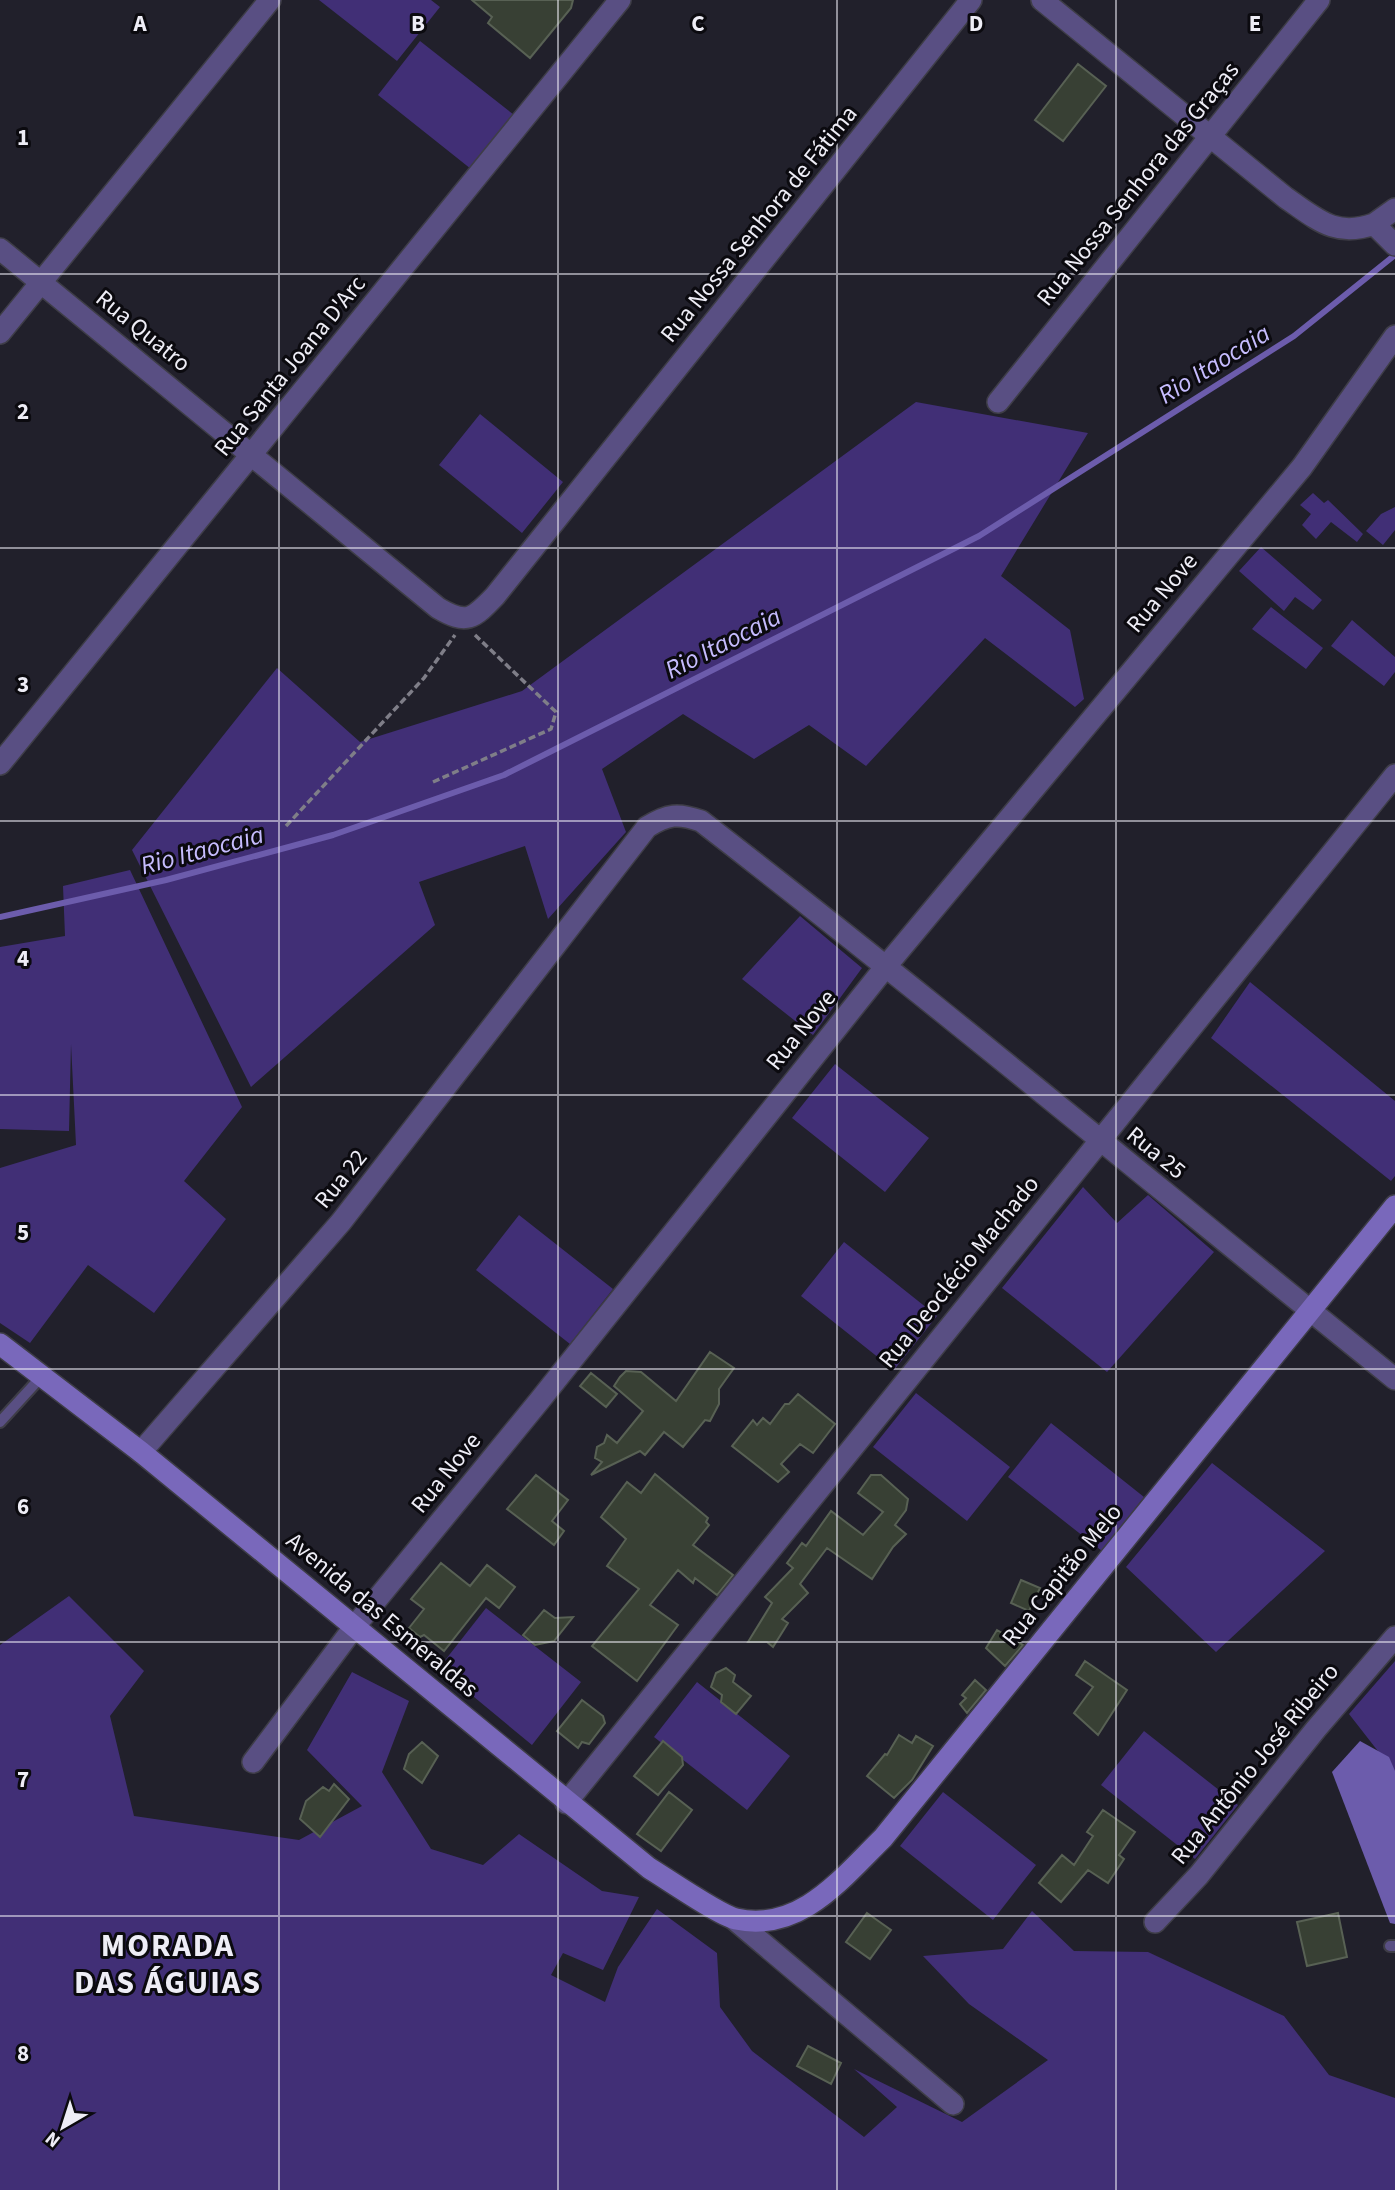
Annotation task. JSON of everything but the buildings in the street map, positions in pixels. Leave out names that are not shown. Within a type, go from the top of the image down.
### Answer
[{"type":"main road","name":"Rua Capitão Melo","points":[[734,1919],[775,1922],[798,1913],[838,1882],[883,1838],[1395,1206]]},
{"type":"main road","name":"Avenida das Esmeraldas","points":[[0,1344],[141,1452],[355,1626],[566,1803],[649,1868],[734,1919]]},
{"type":"street","points":[[0,333],[270,0]]},
{"type":"street","name":"Rua Santa Joana D'Arc","points":[[0,764],[620,0]]},
{"type":"street","name":"Rua Nossa Senhora de Fátima","points":[[465,621],[481,612],[495,596],[971,0]]},
{"type":"street","points":[[1042,0],[1286,198],[1329,227],[1386,236],[1395,209]]},
{"type":"street","name":"Rua Nossa Senhora das Graças","points":[[998,402],[1319,0]]},
{"type":"street","name":"Rua Quatro","points":[[0,248],[439,608],[465,621]]},
{"type":"street","name":"Rua Nove","points":[[253,1762],[355,1626],[540,1400],[887,965],[1302,467],[1395,336]]},
{"type":"street","name":"Rua Deoclécio Machado","points":[[566,1803],[1395,775]]},
{"type":"street","name":"Rua 22","points":[[141,1452],[341,1222],[647,827],[665,816],[681,814],[701,821],[887,965]]},
{"type":"street","name":"Rua 25","points":[[887,965],[1098,1141],[1395,1379]]},
{"type":"street","name":"Rua Antônio José Ribeiro","points":[[1155,1922],[1199,1875],[1316,1728],[1395,1637]]},
{"type":"street","points":[[734,1919],[953,2104]]},
{"type":"lane","points":[[0,1422],[42,1376]]},
{"type":"path","points":[[286,826],[424,678],[465,621],[556,712],[551,729],[433,782]]},
{"type":"shaded area","points":[[319,0],[431,0],[440,7],[397,61]]},
{"type":"shaded area","points":[[420,41],[514,115],[471,169],[378,95]]},
{"type":"shaded area","points":[[916,402],[1088,433],[1001,576],[1070,630],[1084,699],[1075,707],[985,638],[866,766],[809,725],[754,759],[683,714],[602,769],[626,832],[548,919],[525,846],[419,882],[435,925],[251,1087],[132,850],[277,668],[360,742],[522,691]]},
{"type":"shaded area","points":[[480,414],[563,482],[522,533],[439,465]]},
{"type":"shaded area","points":[[1313,493],[1324,503],[1328,500],[1363,534],[1357,542],[1331,522],[1316,539],[1302,525],[1311,514],[1300,505]]},
{"type":"shaded area","points":[[1395,507],[1395,530],[1383,545],[1366,531],[1381,514]]},
{"type":"shaded area","points":[[1261,547],[1322,600],[1313,610],[1295,597],[1284,611],[1239,571]]},
{"type":"shaded area","points":[[1271,607],[1323,648],[1306,669],[1252,629]]},
{"type":"shaded area","points":[[1352,620],[1395,657],[1395,672],[1384,686],[1331,646]]},
{"type":"shaded area","points":[[130,870],[242,1107],[184,1181],[226,1219],[154,1313],[88,1265],[30,1343],[0,1323],[0,1168],[76,1145],[71,1044],[69,1131],[0,1129],[0,947],[65,936],[63,886]]},
{"type":"shaded area","points":[[800,916],[862,968],[813,1035],[742,979]]},
{"type":"shaded area","points":[[1250,982],[1395,1101],[1395,1176],[1391,1181],[1211,1038]]},
{"type":"shaded area","points":[[835,1064],[929,1138],[885,1192],[792,1118]]},
{"type":"shaded area","points":[[1083,1187],[1117,1223],[1148,1195],[1214,1252],[1107,1372],[1002,1288]]},
{"type":"shaded area","points":[[519,1215],[613,1289],[570,1344],[476,1270]]},
{"type":"shaded area","points":[[844,1242],[937,1316],[894,1370],[801,1296]]},
{"type":"shaded area","points":[[916,1393],[1010,1467],[967,1521],[873,1447]]},
{"type":"shaded area","points":[[1051,1423],[1144,1497],[1102,1551],[1008,1477]]},
{"type":"shaded area","points":[[1212,1463],[1325,1551],[1216,1652],[1126,1567]]},
{"type":"shaded area","points":[[69,1596],[144,1671],[110,1716],[134,1816],[299,1840],[362,1806],[307,1750],[352,1672],[409,1701],[382,1772],[431,1849],[483,1865],[519,1834],[602,1891],[639,1897],[603,1970],[563,1953],[551,1975],[605,2002],[618,1967],[657,1909],[717,1953],[720,2007],[752,2051],[864,2137],[897,2107],[854,2069],[962,2122],[1048,2060],[969,2004],[923,1956],[1003,1949],[1032,1911],[1074,1951],[1148,1952],[1284,2016],[1329,2075],[1395,2098],[1395,2190],[0,2190],[0,1645]]},
{"type":"shaded area","points":[[486,1608],[581,1682],[532,1745],[439,1668]]},
{"type":"shaded area","points":[[1395,1661],[1395,1773],[1349,1714]]},
{"type":"shaded area","points":[[697,1682],[790,1756],[747,1810],[654,1737]]},
{"type":"shaded area","points":[[1144,1731],[1238,1805],[1195,1859],[1101,1785]]},
{"type":"shaded area","points":[[1360,1741],[1389,1757],[1395,1771],[1395,1924],[1390,1923],[1332,1772]]},
{"type":"shaded area","points":[[943,1792],[1036,1865],[993,1920],[900,1846]]},
{"type":"waterway","name":"Rio Itaocaia","points":[[0,917],[166,880],[333,835],[504,775],[979,536],[1294,336],[1395,255]]},
{"type":"district","name":"MORADA DAS ÁGUIAS","points":[[168,1964]]}]
